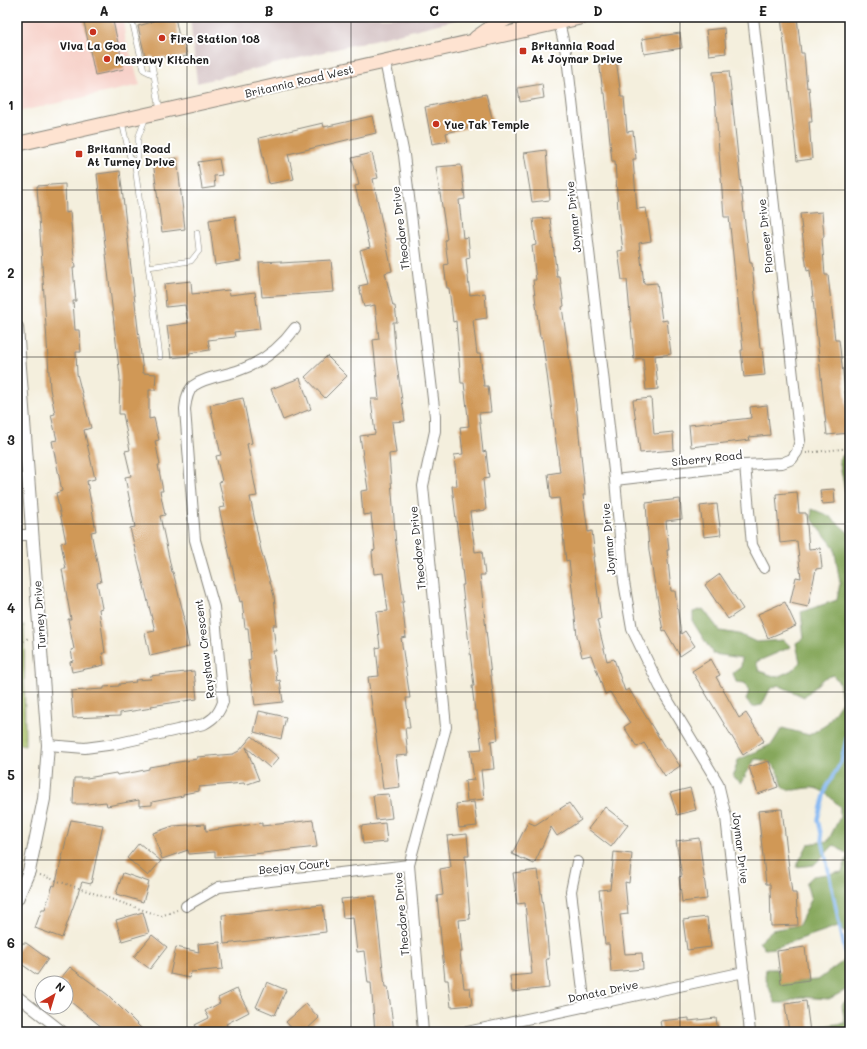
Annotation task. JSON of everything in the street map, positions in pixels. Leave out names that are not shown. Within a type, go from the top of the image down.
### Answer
[{"type":"main road","points":[[471,42],[496,24],[510,17]]},
{"type":"main road","name":"Britannia Road West","points":[[17,144],[471,42],[558,20],[582,17]]},
{"type":"street","name":"Pioneer Drive","points":[[753,17],[800,440],[797,452]]},
{"type":"street","name":"Joymar Drive","points":[[558,20],[567,57],[615,480],[624,582],[632,629],[660,687],[718,783],[726,817],[750,1032]]},
{"type":"street","name":"Theodore Drive","points":[[385,61],[404,155],[436,416],[435,431],[423,486],[446,727],[409,865],[423,1032]]},
{"type":"street","name":"Turney Drive","points":[[17,328],[24,445],[33,534],[48,745],[44,799],[29,871],[17,899]]},
{"type":"street","name":"Rayshaw Crescent","points":[[48,745],[85,748],[115,744],[204,724],[214,719],[220,711],[223,702],[214,607],[194,540],[185,409],[186,398],[192,387],[201,381],[238,371],[269,356],[285,342],[295,328]]},
{"type":"street","name":"Siberry Road","points":[[615,480],[745,465],[782,463],[792,460],[797,452]]},
{"type":"street","points":[[745,465],[752,545],[764,568]]},
{"type":"street","points":[[17,535],[33,534]]},
{"type":"street","points":[[577,862],[571,892],[584,1007]]},
{"type":"street","name":"Beejay Court","points":[[186,906],[219,887],[409,865]]},
{"type":"street","name":"Donata Drive","points":[[467,1032],[744,972]]},
{"type":"street","points":[[17,996],[63,1032]]},
{"type":"lane","points":[[130,17],[144,70],[154,75]]},
{"type":"lane","points":[[151,60],[154,75],[154,114],[138,138],[138,156],[135,166],[160,357]]},
{"type":"lane","points":[[122,121],[130,158],[135,166]]},
{"type":"lane","points":[[148,267],[191,261],[199,251],[197,233]]},
{"type":"path","points":[[797,452],[813,454],[850,448]]},
{"type":"path","points":[[29,871],[161,916],[186,906]]},
{"type":"shaded area","points":[[17,17],[123,17],[125,37],[140,85],[17,112]]},
{"type":"shaded area","points":[[190,17],[467,17],[197,83]]},
{"type":"green space","points":[[846,453],[850,454],[850,499],[846,495],[839,459]]},
{"type":"green space","points":[[812,509],[829,516],[850,534],[850,937],[848,933],[838,926],[774,948],[765,949],[759,942],[772,930],[799,925],[811,900],[806,883],[813,876],[842,872],[848,855],[834,845],[814,865],[796,867],[808,844],[828,841],[840,817],[840,807],[826,794],[817,789],[808,788],[793,790],[783,788],[780,776],[772,764],[762,760],[755,759],[741,783],[733,777],[738,760],[772,744],[782,728],[809,735],[826,725],[842,701],[839,682],[833,675],[824,678],[804,697],[778,685],[770,689],[762,705],[752,707],[746,700],[749,691],[745,683],[736,682],[733,673],[741,667],[742,658],[713,654],[693,622],[693,612],[703,609],[720,631],[739,634],[756,642],[784,640],[791,647],[756,662],[759,671],[777,677],[794,669],[800,662],[796,643],[804,638],[801,612],[837,600],[840,583],[834,547],[811,518]]},
{"type":"green space","points":[[24,625],[25,745],[17,744],[17,627]]},
{"type":"green space","points":[[850,946],[850,988],[829,999],[801,997],[784,1003],[775,1003],[765,977],[766,969],[776,969],[790,982],[818,980],[846,959]]},
{"type":"green space","points":[[850,997],[850,1032],[817,1032],[817,1027],[845,1023],[842,1005]]},
{"type":"building","points":[[83,17],[112,17],[124,69],[95,75]]},
{"type":"building","name":"Fire Station 108","points":[[155,17],[175,17],[179,37],[182,36],[187,56],[168,60],[164,57],[155,59],[151,56],[146,61],[138,26],[152,22]]},
{"type":"building","points":[[781,17],[797,17],[801,53],[804,53],[807,88],[809,87],[812,122],[809,122],[812,159],[797,161]]},
{"type":"building","points":[[724,28],[726,53],[709,55],[706,30]]},
{"type":"building","points":[[680,33],[682,48],[644,54],[642,39]]},
{"type":"building","points":[[616,58],[621,97],[624,97],[627,132],[633,131],[636,159],[633,159],[637,209],[646,208],[651,241],[639,243],[644,284],[657,283],[662,321],[667,320],[671,354],[655,356],[658,389],[646,390],[643,358],[634,359],[627,280],[622,280],[618,251],[623,250],[618,211],[615,161],[612,161],[605,93],[603,93],[599,60]]},
{"type":"building","points":[[729,71],[745,224],[750,263],[752,263],[760,348],[762,348],[765,375],[744,377],[741,350],[743,350],[729,217],[724,217],[713,72]]},
{"type":"building","points":[[542,84],[544,98],[520,102],[518,88]]},
{"type":"building","points":[[486,94],[493,122],[446,133],[448,141],[432,144],[425,107]]},
{"type":"building","points":[[372,116],[376,133],[288,154],[294,179],[269,184],[259,138],[323,123],[324,127]]},
{"type":"building","points":[[546,150],[550,200],[532,202],[524,153]]},
{"type":"building","points":[[372,153],[378,178],[373,179],[392,271],[385,273],[393,306],[395,306],[397,322],[393,322],[396,358],[405,421],[392,422],[396,453],[389,454],[396,545],[404,602],[402,602],[406,637],[401,638],[410,698],[406,698],[410,728],[405,728],[408,755],[396,756],[400,787],[383,789],[368,677],[379,676],[376,648],[380,647],[376,612],[388,611],[383,573],[374,574],[372,551],[375,550],[371,514],[363,515],[361,491],[368,490],[360,436],[375,434],[371,399],[379,399],[373,340],[379,339],[375,305],[364,307],[359,286],[368,284],[360,250],[370,247],[355,186],[359,185],[352,158]]},
{"type":"building","points":[[177,158],[185,229],[162,232],[153,161]]},
{"type":"building","points":[[219,159],[222,175],[214,176],[215,187],[202,189],[198,162]]},
{"type":"building","points":[[461,165],[465,199],[459,200],[463,238],[468,237],[470,258],[466,259],[470,295],[485,293],[487,318],[473,320],[477,354],[480,354],[484,386],[488,386],[491,412],[479,413],[483,452],[486,451],[489,478],[483,479],[486,510],[470,512],[475,552],[482,551],[485,575],[480,575],[498,740],[491,741],[494,769],[481,770],[484,799],[467,801],[465,781],[474,780],[470,750],[482,749],[472,686],[474,686],[462,585],[464,585],[452,486],[457,486],[454,455],[463,454],[460,427],[469,426],[464,383],[461,383],[456,321],[453,322],[449,288],[447,288],[444,265],[448,264],[445,240],[447,239],[436,167]]},
{"type":"building","points":[[120,171],[143,373],[156,374],[155,390],[149,390],[149,419],[154,418],[159,440],[155,441],[163,491],[160,491],[165,515],[160,516],[172,572],[184,616],[189,647],[150,656],[145,633],[155,631],[130,528],[135,527],[125,477],[131,476],[125,451],[130,450],[123,414],[119,414],[120,377],[97,174]]},
{"type":"building","points":[[65,184],[66,213],[70,212],[75,268],[73,268],[76,301],[73,301],[75,330],[79,330],[81,352],[76,352],[77,374],[91,428],[84,430],[95,479],[87,481],[96,531],[91,532],[101,582],[97,583],[102,608],[99,609],[105,653],[102,653],[104,665],[72,672],[70,662],[73,661],[71,650],[74,649],[68,619],[71,619],[62,569],[66,569],[61,543],[66,542],[56,493],[62,491],[52,441],[57,440],[51,415],[55,414],[50,389],[37,186]]},
{"type":"building","points":[[822,212],[824,237],[822,238],[825,275],[828,275],[835,340],[839,340],[850,433],[827,435],[810,270],[807,271],[800,214]]},
{"type":"building","points":[[235,216],[241,261],[215,265],[209,220]]},
{"type":"building","points":[[550,218],[557,277],[560,277],[564,306],[562,307],[576,404],[585,495],[583,495],[588,532],[592,531],[595,557],[593,557],[601,619],[597,620],[607,661],[614,659],[625,691],[629,689],[666,749],[668,748],[680,766],[665,776],[644,743],[637,747],[624,727],[630,723],[610,692],[605,694],[591,655],[582,657],[577,636],[569,560],[566,561],[559,498],[551,499],[548,474],[560,472],[533,280],[536,280],[532,246],[536,245],[533,219]]},
{"type":"building","points":[[331,260],[334,292],[262,297],[259,262],[281,261],[281,263]]},
{"type":"building","points":[[191,281],[192,294],[229,290],[230,295],[255,292],[260,329],[234,332],[235,337],[208,340],[210,350],[189,353],[190,356],[171,358],[167,326],[188,323],[185,305],[166,307],[164,284]]},
{"type":"building","points":[[327,356],[347,376],[325,398],[305,377]]},
{"type":"building","points":[[300,378],[311,409],[283,420],[271,389]]},
{"type":"building","points":[[243,398],[252,443],[247,444],[257,496],[250,497],[261,550],[274,596],[277,625],[273,625],[276,651],[273,651],[277,681],[280,680],[283,702],[255,705],[248,660],[251,659],[248,628],[245,628],[242,601],[240,602],[219,508],[225,507],[219,482],[222,481],[216,456],[221,455],[210,405]]},
{"type":"building","points":[[651,398],[654,434],[673,432],[674,450],[640,453],[633,400]]},
{"type":"building","points":[[767,405],[770,435],[749,437],[750,440],[691,447],[689,425],[751,418],[750,407]]},
{"type":"building","points":[[834,489],[835,503],[822,504],[820,490]]},
{"type":"building","points":[[797,492],[799,513],[806,513],[809,549],[820,548],[822,568],[816,569],[808,607],[790,603],[796,577],[801,578],[797,541],[780,543],[776,494]]},
{"type":"building","points":[[680,499],[682,519],[666,521],[671,591],[675,591],[681,634],[685,631],[695,646],[680,656],[665,630],[663,631],[649,551],[646,503]]},
{"type":"building","points":[[717,504],[721,535],[704,537],[700,506]]},
{"type":"building","points":[[720,574],[743,609],[728,619],[705,585]]},
{"type":"building","points":[[785,602],[796,626],[768,638],[758,614]]},
{"type":"building","points":[[711,659],[720,675],[716,677],[739,718],[746,713],[764,741],[743,755],[692,671]]},
{"type":"building","points":[[194,671],[197,699],[151,706],[152,708],[120,713],[120,716],[73,718],[71,691],[104,689],[104,687],[119,686],[119,684],[136,682],[135,680],[151,679],[150,676]]},
{"type":"building","points":[[259,711],[286,717],[281,739],[254,732]]},
{"type":"building","points":[[252,736],[279,758],[270,768],[246,747],[259,780],[245,785],[244,783],[199,787],[199,791],[183,794],[183,796],[152,802],[152,805],[139,806],[139,800],[107,806],[106,802],[73,804],[74,778],[87,778],[116,773],[117,775],[149,769],[149,767],[197,759],[197,757],[233,754],[239,751]]},
{"type":"building","points":[[769,761],[778,787],[758,794],[749,767]]},
{"type":"building","points":[[690,788],[696,810],[677,815],[670,793]]},
{"type":"building","points":[[389,794],[392,818],[376,820],[373,795]]},
{"type":"building","points":[[474,802],[477,826],[459,828],[456,804]]},
{"type":"building","points":[[569,803],[581,820],[557,836],[551,827],[534,864],[512,854],[528,822],[535,825]]},
{"type":"building","points":[[605,807],[628,825],[611,847],[588,829]]},
{"type":"building","points":[[782,809],[792,893],[796,893],[798,925],[771,926],[770,884],[766,884],[758,811]]},
{"type":"building","points":[[71,820],[103,825],[91,884],[82,882],[62,938],[35,928],[42,909],[45,909],[53,885],[55,886]]},
{"type":"building","points":[[313,820],[317,847],[245,855],[215,857],[215,852],[189,854],[188,850],[162,859],[153,833],[173,826],[205,824],[206,831],[262,823],[262,826]]},
{"type":"building","points":[[385,823],[387,842],[363,844],[361,826]]},
{"type":"building","points":[[467,834],[469,856],[465,856],[470,919],[459,920],[462,952],[460,952],[464,988],[470,988],[472,1005],[451,1007],[448,980],[445,980],[437,896],[443,895],[440,869],[451,867],[447,836]]},
{"type":"building","points":[[699,838],[707,899],[682,902],[679,877],[682,876],[676,841]]},
{"type":"building","points":[[139,843],[161,861],[148,876],[127,858]]},
{"type":"building","points":[[614,852],[632,854],[629,883],[625,882],[628,914],[620,915],[625,954],[642,953],[643,969],[611,972],[609,944],[605,944],[599,890],[610,889]]},
{"type":"building","points":[[538,870],[547,935],[549,959],[546,959],[549,988],[512,992],[510,976],[532,974],[525,903],[517,904],[513,873]]},
{"type":"building","points":[[123,873],[149,882],[143,902],[116,894]]},
{"type":"building","points":[[375,896],[385,987],[388,987],[394,1032],[375,1032],[371,983],[368,983],[364,951],[357,952],[353,917],[343,918],[341,899]]},
{"type":"building","points":[[323,905],[326,932],[224,944],[222,915]]},
{"type":"building","points":[[143,912],[149,933],[122,941],[116,920]]},
{"type":"building","points":[[707,917],[711,947],[687,950],[683,920]]},
{"type":"building","points":[[152,935],[167,947],[150,969],[134,957]]},
{"type":"building","points":[[220,942],[223,969],[191,972],[190,978],[170,974],[176,947],[199,952],[198,944]]},
{"type":"building","points":[[22,943],[26,943],[48,959],[37,975],[17,961],[17,951]]},
{"type":"building","points":[[805,947],[809,980],[781,984],[777,951]]},
{"type":"building","points":[[70,967],[108,995],[145,1032],[108,1032],[74,1004],[74,975],[64,975]]},
{"type":"building","points":[[267,982],[286,990],[275,1015],[256,1007]]},
{"type":"building","points":[[237,989],[249,1012],[226,1024],[228,1028],[220,1032],[199,1032],[195,1025],[209,1018],[205,1011],[220,1003],[218,998]]},
{"type":"building","points":[[806,1001],[810,1032],[789,1032],[785,1004]]},
{"type":"building","points":[[306,1004],[319,1018],[304,1032],[295,1032],[286,1022]]},
{"type":"building","points":[[689,1018],[689,1021],[716,1018],[718,1032],[662,1032],[660,1021]]},
{"type":"waterway","points":[[850,733],[847,736],[841,762],[826,788],[818,819],[850,977]]},
{"type":"place","name":"Viva La Goa","points":[[93,32]]},
{"type":"place","name":"Fire Station 108","points":[[162,38]]},
{"type":"place","name":"Britannia Road At Joymar Drive","points":[[523,51]]},
{"type":"place","name":"Masrawy Kitchen","points":[[107,59]]},
{"type":"place","name":"Yue Tak Temple","points":[[436,124]]},
{"type":"place","name":"Britannia Road At Turney Drive","points":[[79,154]]}]
